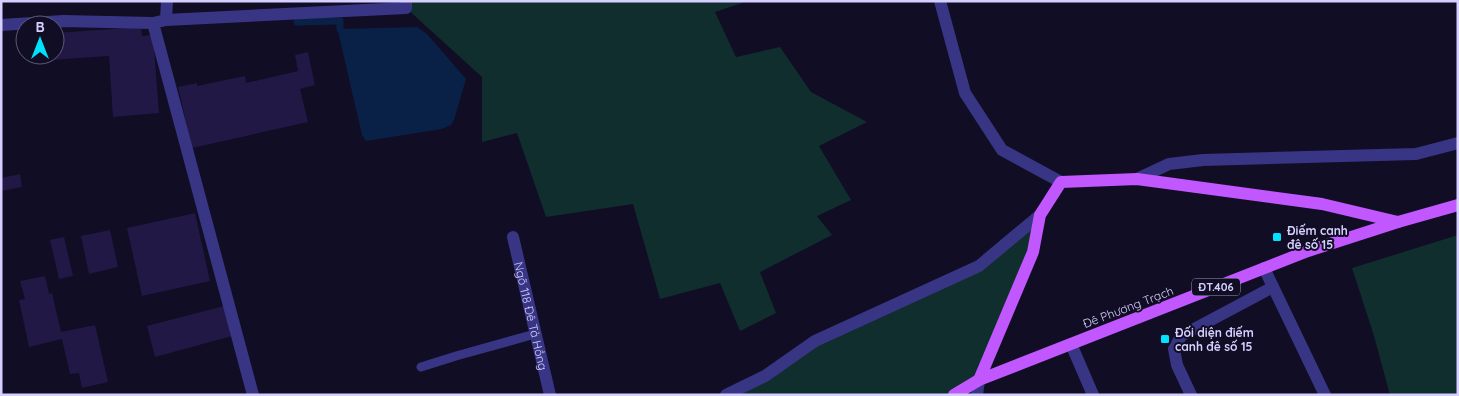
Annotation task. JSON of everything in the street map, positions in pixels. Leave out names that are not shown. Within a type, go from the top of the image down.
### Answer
[{"type":"main road","points":[[979,380],[1034,252],[1040,215],[1061,182],[1137,179],[1322,204],[1398,222]]},
{"type":"main road","name":"Đê Phương Trạch","points":[[954,395],[979,380],[1308,251],[1398,222],[1458,206]]},
{"type":"street","points":[[167,1],[159,21],[253,395]]},
{"type":"street","points":[[1,25],[63,21],[159,21],[406,8],[406,1]]},
{"type":"street","points":[[940,1],[966,93],[1002,150],[1061,182]]},
{"type":"street","points":[[1137,179],[1169,164],[1203,160],[1416,154],[1458,142]]},
{"type":"street","points":[[726,395],[765,376],[815,341],[979,266],[1040,215]]},
{"type":"street","name":"Ngõ 118 Đê Tả Hồng","points":[[513,238],[550,395]]},
{"type":"street","points":[[1264,268],[1325,395]]},
{"type":"street","points":[[1192,395],[1177,365],[1174,349],[1181,336],[1273,287]]},
{"type":"street","points":[[1071,344],[1093,395]]},
{"type":"street","points":[[977,395],[979,380]]},
{"type":"lane","points":[[421,367],[535,334]]},
{"type":"green space","points":[[406,1],[748,1],[715,12],[736,57],[780,47],[811,92],[867,122],[819,146],[851,200],[817,216],[832,235],[760,272],[776,313],[740,331],[720,283],[660,299],[633,204],[546,217],[517,133],[482,142],[482,77],[406,8]]},
{"type":"green space","points":[[1040,215],[1033,252],[979,380],[954,395],[726,395],[765,376],[808,339],[979,266]]},
{"type":"green space","points":[[1458,235],[1458,395],[1390,395],[1374,336],[1352,268]]},
{"type":"water","points":[[417,27],[427,34],[466,79],[454,120],[451,125],[442,129],[366,141],[362,135],[338,31],[340,29]]},
{"type":"building","points":[[141,27],[142,36],[153,35],[159,113],[113,117],[109,56],[65,59],[65,32]]},
{"type":"building","points":[[308,52],[315,85],[300,89],[308,122],[192,148],[178,87],[197,83],[197,86],[245,76],[246,83],[298,71],[295,55]]},
{"type":"building","points":[[20,174],[22,187],[2,191],[1,178]]},
{"type":"building","points":[[195,213],[210,281],[142,296],[127,228]]},
{"type":"building","points":[[110,230],[118,267],[89,274],[81,236]]},
{"type":"building","points":[[64,237],[73,276],[59,279],[50,240]]},
{"type":"building","points":[[45,276],[49,294],[52,293],[61,332],[95,325],[108,382],[82,388],[79,373],[70,374],[62,339],[29,347],[19,300],[25,299],[20,281]]},
{"type":"building","points":[[224,306],[232,336],[155,357],[147,326]]},
{"type":"waterway","points":[[297,22],[340,21],[340,29]]},
{"type":"place","name":"Điếm canh đê số 15","points":[[1277,237]]},
{"type":"place","name":"Đối diện điếm canh đê số 15","points":[[1165,339]]}]
